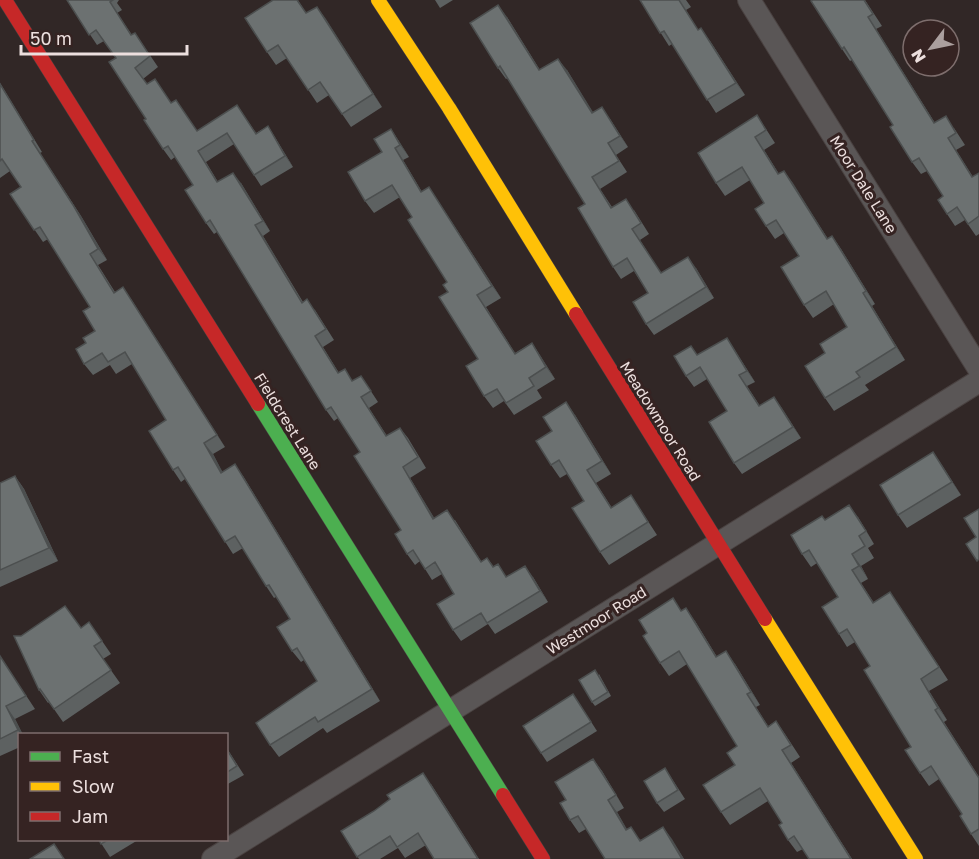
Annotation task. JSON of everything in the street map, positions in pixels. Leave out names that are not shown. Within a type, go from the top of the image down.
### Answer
[{"type":"street","name":"Fieldcrest Lane","points":[[5,0],[543,859]]},
{"type":"street","name":"Meadowmoor Road","points":[[378,0],[449,108],[718,544],[916,859]]},
{"type":"street","name":"Moor Dale Lane","points":[[749,0],[979,369]]},
{"type":"street","name":"Westmoor Road","points":[[213,859],[979,381]]},
{"type":"building","points":[[67,0],[113,0],[110,2],[131,35],[135,33],[150,56],[135,68],[147,84],[155,79],[171,103],[176,100],[197,131],[237,105],[256,134],[268,126],[285,156],[254,175],[227,133],[198,151],[217,182],[233,173],[263,221],[255,225],[302,303],[307,299],[326,329],[315,336],[338,373],[345,369],[352,381],[361,376],[371,391],[361,397],[386,436],[400,428],[418,457],[403,467],[433,519],[447,510],[481,562],[487,558],[493,567],[498,564],[506,577],[525,566],[540,591],[487,623],[481,613],[453,630],[437,604],[454,594],[435,562],[425,569],[413,550],[407,554],[395,534],[401,530],[354,456],[360,452],[331,407],[326,410],[210,220],[206,223],[185,190],[193,185],[168,146],[163,149],[144,120],[146,119],[109,62],[116,58],[96,30],[89,35]]},
{"type":"building","points":[[273,0],[297,0],[306,13],[317,7],[373,94],[342,114],[320,82],[308,90],[278,45],[267,52],[245,18]]},
{"type":"building","points":[[640,0],[679,0],[698,30],[701,28],[736,83],[707,100],[664,31],[660,33]]},
{"type":"building","points":[[864,0],[873,14],[868,17],[901,70],[901,78],[906,78],[934,123],[946,116],[956,133],[948,138],[972,177],[979,173],[979,216],[968,224],[957,207],[947,214],[938,200],[943,196],[919,158],[912,162],[890,127],[893,125],[844,47],[842,49],[811,1]]},
{"type":"building","points":[[498,5],[539,70],[558,59],[592,113],[602,107],[620,136],[608,143],[619,161],[592,177],[611,208],[626,199],[641,223],[632,229],[661,273],[688,257],[706,287],[646,324],[633,302],[648,293],[627,258],[613,267],[578,208],[585,204],[500,66],[498,68],[470,23]]},
{"type":"building","points":[[0,84],[98,249],[90,254],[114,293],[123,287],[217,435],[204,443],[221,473],[235,464],[372,689],[318,722],[315,717],[270,745],[256,723],[317,681],[297,648],[292,651],[277,627],[290,619],[269,585],[266,586],[235,536],[225,542],[178,467],[173,470],[149,431],[166,420],[125,352],[108,362],[102,353],[84,364],[76,349],[86,343],[83,338],[95,331],[83,311],[90,307],[40,227],[34,230],[10,194],[21,187],[2,159],[0,161]]},
{"type":"building","points":[[757,115],[766,130],[755,137],[778,174],[784,171],[827,239],[832,236],[866,291],[863,293],[896,347],[856,372],[860,377],[825,398],[805,366],[825,353],[820,344],[847,327],[826,291],[804,305],[781,267],[799,256],[776,220],[766,226],[755,209],[764,203],[742,167],[716,183],[698,153]]},
{"type":"building","points":[[391,129],[400,145],[395,148],[421,192],[429,187],[492,286],[477,295],[515,354],[532,343],[546,367],[529,378],[534,386],[506,403],[497,389],[484,396],[466,366],[478,359],[439,297],[448,292],[443,285],[447,282],[408,220],[412,217],[392,185],[365,201],[348,172],[382,152],[374,139]]},
{"type":"building","points":[[727,338],[747,371],[739,375],[759,406],[774,397],[793,427],[734,463],[709,422],[727,411],[700,367],[686,376],[674,356],[691,346],[697,355]]},
{"type":"building","points":[[566,402],[602,461],[587,470],[611,508],[631,495],[648,522],[600,552],[572,508],[584,501],[559,460],[551,465],[536,441],[552,431],[543,417]]},
{"type":"building","points":[[933,452],[952,482],[898,515],[880,485]]},
{"type":"building","points":[[15,476],[49,548],[0,570],[0,483]]},
{"type":"building","points":[[849,505],[866,531],[859,536],[865,546],[852,554],[859,566],[852,570],[873,603],[890,592],[939,667],[921,679],[938,708],[935,710],[979,778],[979,829],[971,834],[960,816],[962,814],[931,766],[920,773],[905,750],[911,747],[864,670],[870,666],[847,629],[839,634],[822,607],[838,597],[809,550],[802,554],[791,535],[822,516],[825,520]]},
{"type":"building","points":[[979,509],[979,559],[977,561],[966,544],[976,537],[964,518]]},
{"type":"building","points":[[673,598],[681,611],[686,608],[716,657],[726,651],[751,692],[747,694],[768,727],[776,721],[791,745],[782,750],[851,859],[809,859],[794,836],[788,840],[779,825],[782,823],[760,788],[721,812],[703,785],[735,765],[727,753],[737,746],[679,651],[660,663],[643,636],[647,633],[639,620]]},
{"type":"building","points":[[65,606],[81,628],[89,622],[102,641],[94,646],[111,670],[54,709],[39,690],[14,636],[21,636]]},
{"type":"building","points":[[0,656],[26,696],[6,706],[18,730],[0,739]]},
{"type":"building","points":[[595,670],[608,692],[592,702],[579,680]]},
{"type":"building","points":[[573,694],[591,722],[541,753],[523,726]]},
{"type":"building","points":[[228,751],[237,766],[228,772]]},
{"type":"building","points":[[593,759],[616,795],[608,800],[626,830],[631,827],[640,841],[663,827],[682,859],[605,859],[578,816],[570,820],[560,803],[566,800],[555,782]]},
{"type":"building","points":[[665,768],[678,790],[657,803],[644,781]]},
{"type":"building","points":[[423,773],[478,859],[434,859],[418,833],[397,847],[390,836],[357,857],[341,831],[390,799],[387,795]]},
{"type":"building","points":[[54,844],[64,859],[30,859]]},
{"type":"traffic: fast","points":[[258,404],[503,795]]},
{"type":"traffic: slow","points":[[378,0],[449,108],[576,314]]},
{"type":"traffic: slow","points":[[765,619],[916,859]]},
{"type":"traffic: jam","points":[[5,0],[258,404]]},
{"type":"traffic: jam","points":[[576,314],[765,619]]},
{"type":"traffic: jam","points":[[503,795],[543,859]]}]
